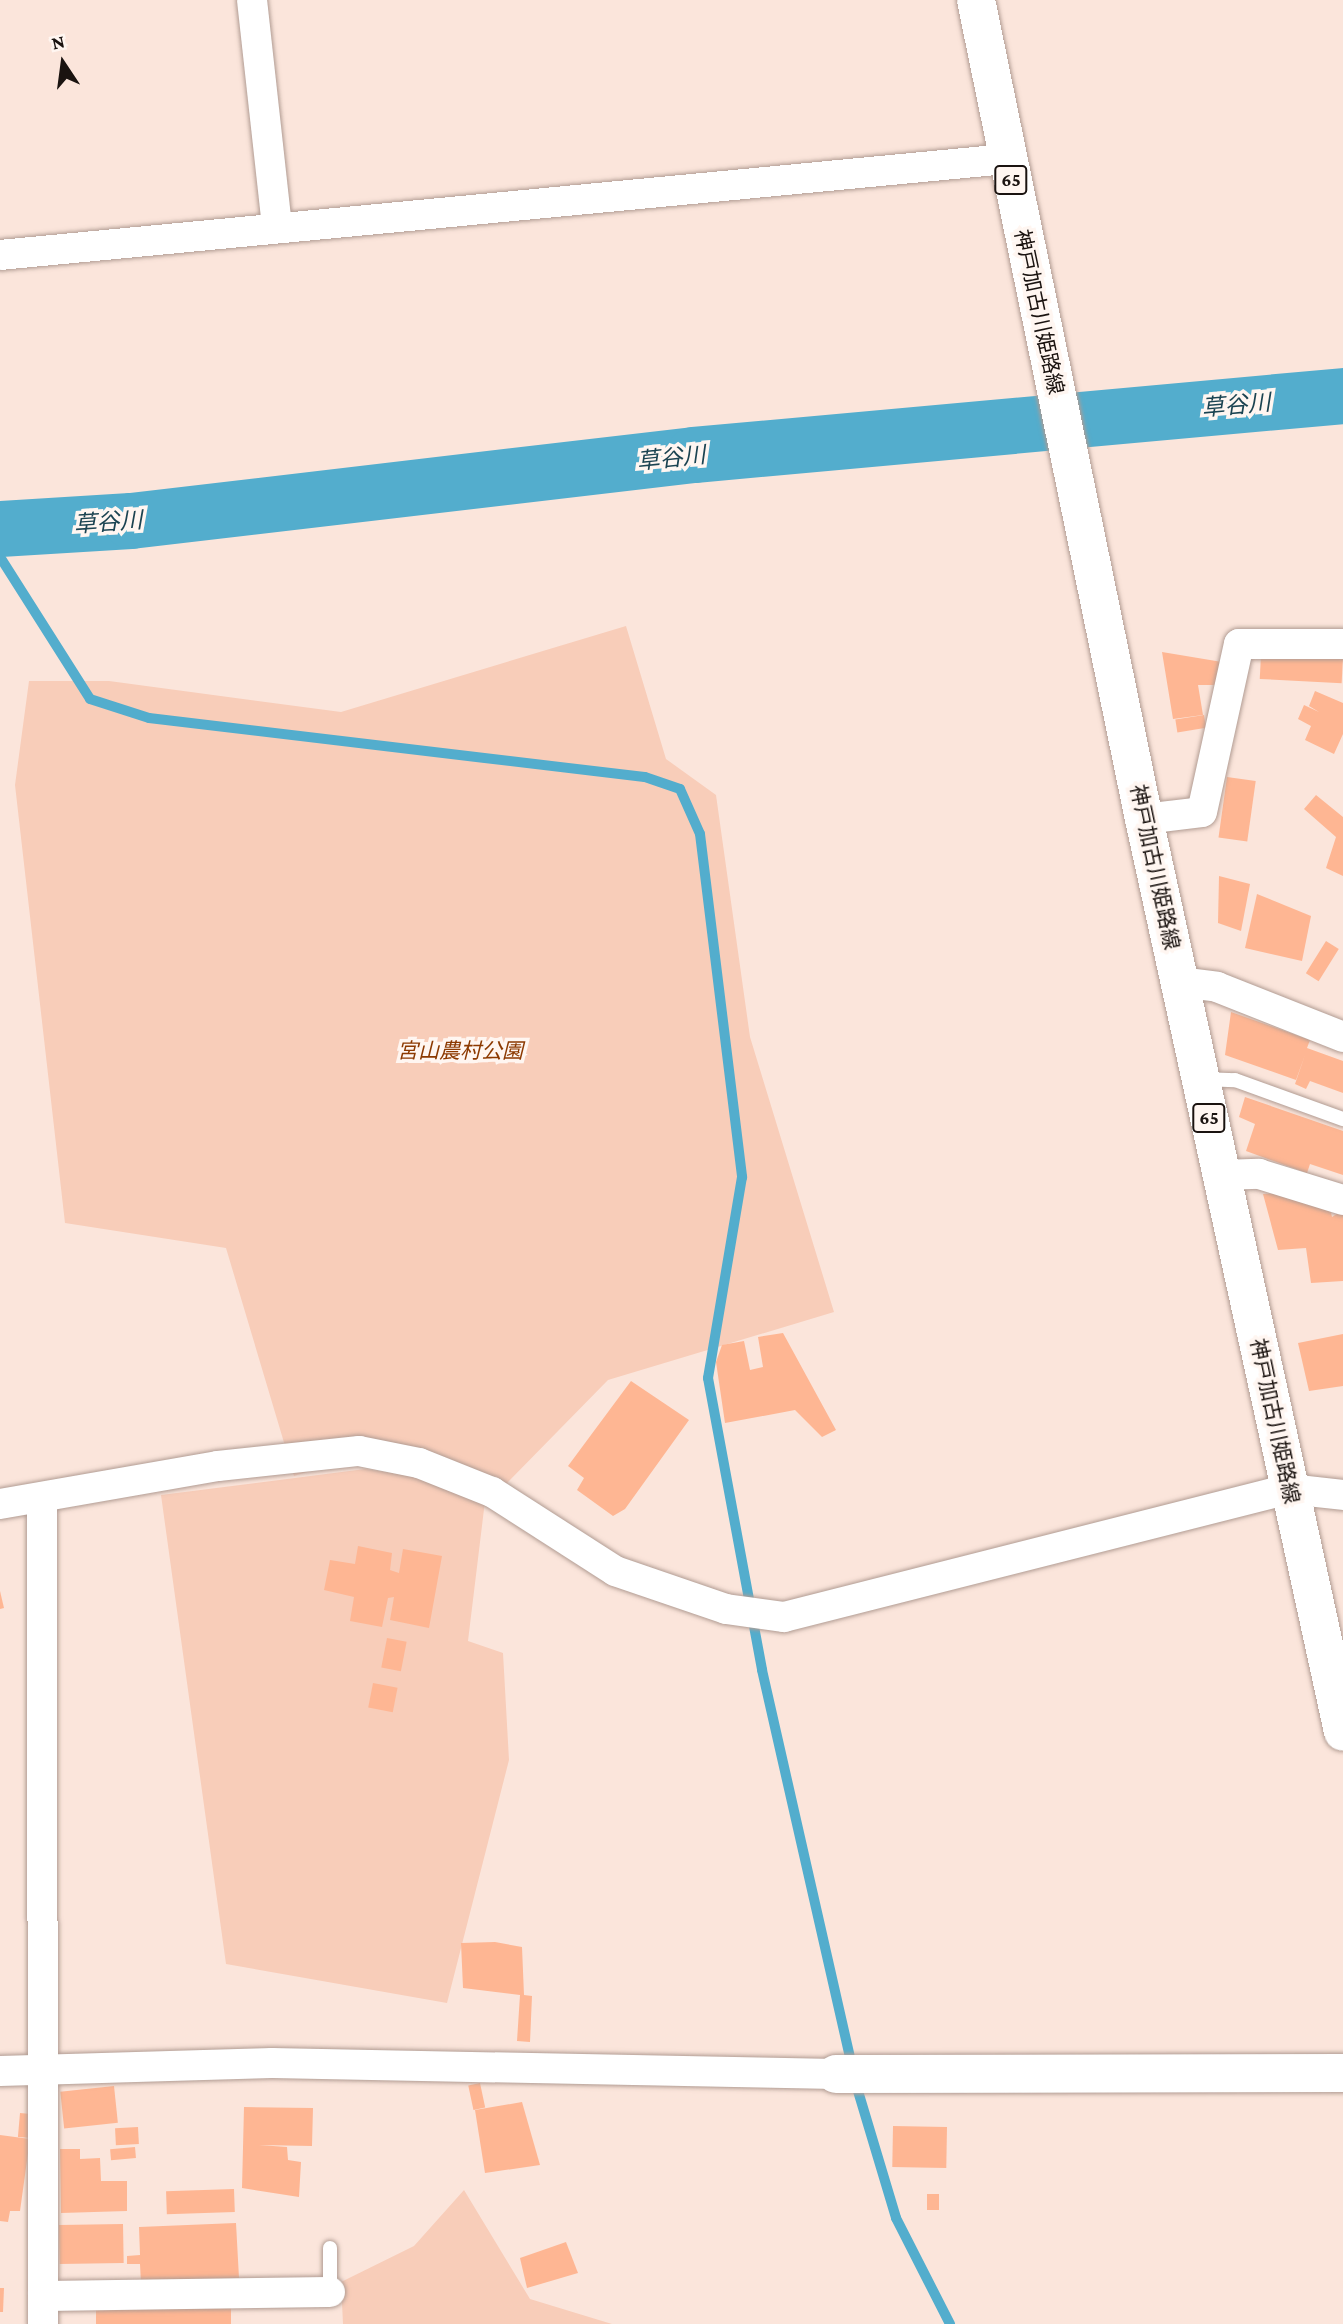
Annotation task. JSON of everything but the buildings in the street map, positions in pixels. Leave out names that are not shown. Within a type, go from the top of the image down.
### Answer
[{"type":"main road","name":"神戸加古川姫路線","points":[[976,0],[1144,819],[1343,1732]]},
{"type":"main road","points":[[836,2074],[1343,2073]]},
{"type":"street","points":[[252,0],[277,228]]},
{"type":"street","points":[[0,255],[1007,159]]},
{"type":"street","points":[[1144,819],[1202,812],[1239,644],[1343,643]]},
{"type":"street","points":[[1179,982],[1217,987],[1343,1037]]},
{"type":"street","points":[[1222,1175],[1259,1174],[1343,1200]]},
{"type":"street","points":[[0,1504],[42,1500],[218,1466],[359,1451],[419,1463],[492,1492],[615,1571],[726,1609],[784,1617],[1289,1489],[1342,1495]]},
{"type":"street","points":[[42,1500],[43,2310],[330,2292]]},
{"type":"street","points":[[0,2071],[44,2065],[836,2074]]},
{"type":"lane","points":[[1200,1079],[1235,1080],[1343,1119]]},
{"type":"lane","points":[[330,2248],[330,2292]]},
{"type":"green space","name":"宮山農村公園","points":[[626,626],[666,759],[716,795],[750,1037],[834,1312],[608,1380],[504,1486],[435,1453],[392,1446],[294,1476],[226,1248],[65,1223],[15,785],[29,681],[109,681],[341,712]]},
{"type":"green space","points":[[365,1469],[419,1477],[485,1501],[468,1641],[503,1653],[509,1760],[447,2003],[226,1964],[161,1495]]},
{"type":"green space","points":[[464,2190],[530,2299],[612,2324],[343,2324],[341,2282],[414,2246]]},
{"type":"waterway","name":"草谷川","points":[[0,529],[131,521],[694,455],[1343,396]]},
{"type":"waterway","points":[[0,557],[90,699],[149,718],[645,777],[680,789],[700,834],[742,1177],[708,1378],[762,1670],[852,2067]]},
{"type":"waterway","points":[[855,2081],[896,2218],[950,2324]]}]
